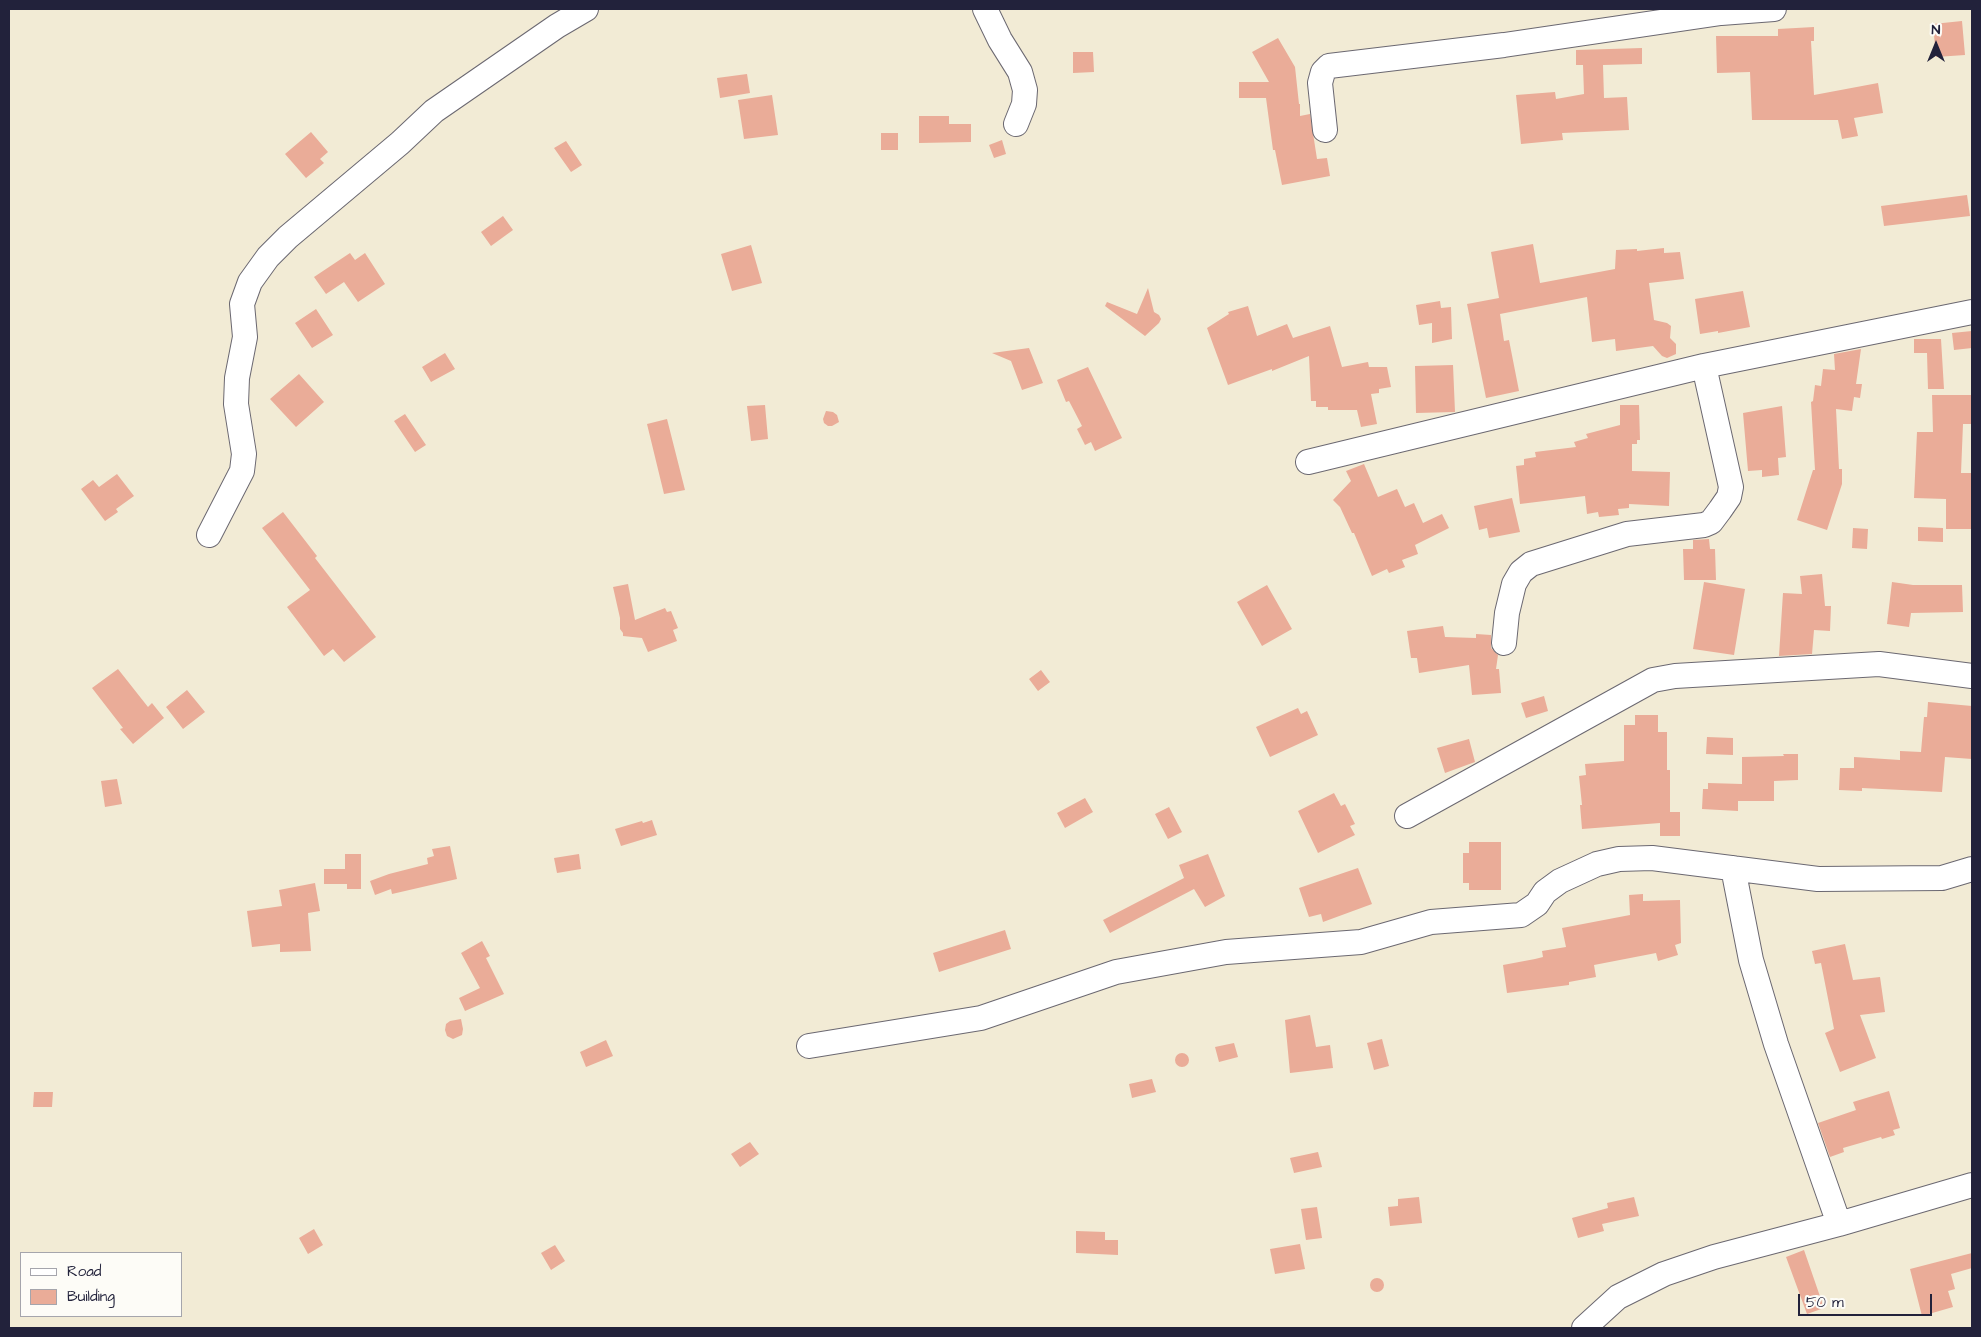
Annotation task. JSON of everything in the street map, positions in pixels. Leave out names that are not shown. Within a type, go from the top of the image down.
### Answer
[{"type":"street","points":[[209,535],[242,471],[244,454],[236,404],[238,378],[245,338],[242,304],[250,282],[263,263],[288,237],[400,143],[434,111],[556,26],[586,9]]},
{"type":"street","points":[[985,9],[1000,40],[1020,72],[1025,90],[1024,104],[1016,124]]},
{"type":"street","points":[[1325,130],[1320,83],[1323,72],[1329,66],[1504,45],[1721,13],[1774,9]]},
{"type":"street","points":[[1308,462],[1704,366],[1972,312]]},
{"type":"street","points":[[1504,643],[1506,613],[1514,584],[1521,572],[1531,564],[1627,534],[1704,525],[1711,522],[1720,510],[1729,497],[1731,487],[1704,366]]},
{"type":"street","points":[[1407,816],[1654,680],[1675,676],[1879,664],[1972,676]]},
{"type":"street","points":[[809,1046],[981,1018],[1116,972],[1216,953],[1361,942],[1431,922],[1521,915],[1537,904],[1545,892],[1560,881],[1597,864],[1619,859],[1652,858],[1818,878],[1942,878],[1972,869]]},
{"type":"street","points":[[1733,868],[1751,960],[1776,1044],[1839,1224]]},
{"type":"street","points":[[1584,1328],[1618,1297],[1664,1274],[1714,1256],[1839,1224],[1972,1185]]},
{"type":"building","points":[[1962,21],[1965,55],[1936,57],[1933,24]]},
{"type":"building","points":[[1814,27],[1814,41],[1811,41],[1814,95],[1878,83],[1883,113],[1854,118],[1858,136],[1842,139],[1838,120],[1752,120],[1750,72],[1717,73],[1716,36],[1778,36],[1778,29]]},
{"type":"building","points":[[1278,38],[1295,67],[1300,116],[1310,114],[1317,159],[1327,158],[1330,176],[1282,185],[1275,150],[1273,150],[1266,98],[1239,98],[1239,82],[1269,82],[1252,52]]},
{"type":"building","points":[[1642,48],[1642,64],[1603,65],[1604,98],[1627,97],[1629,130],[1562,133],[1563,140],[1521,144],[1516,95],[1555,92],[1556,99],[1584,94],[1583,65],[1576,65],[1576,50]]},
{"type":"building","points":[[1073,52],[1093,52],[1094,72],[1073,73]]},
{"type":"building","points":[[747,74],[750,93],[720,98],[717,78]]},
{"type":"building","points":[[772,95],[778,135],[744,139],[738,100]]},
{"type":"building","points":[[919,116],[949,116],[949,124],[971,124],[971,142],[919,143]]},
{"type":"building","points":[[311,132],[328,152],[320,159],[324,163],[306,178],[285,154]]},
{"type":"building","points":[[881,133],[898,133],[898,150],[881,150]]},
{"type":"building","points":[[1002,140],[1006,154],[994,158],[989,145]]},
{"type":"building","points":[[566,141],[582,165],[571,172],[554,148]]},
{"type":"building","points":[[1967,195],[1970,216],[1884,226],[1881,206]]},
{"type":"building","points":[[503,216],[513,230],[491,246],[481,232]]},
{"type":"building","points":[[1533,244],[1540,283],[1615,269],[1616,250],[1637,249],[1637,251],[1664,248],[1664,253],[1680,252],[1684,279],[1649,283],[1654,320],[1671,326],[1670,338],[1676,344],[1676,354],[1667,358],[1662,356],[1653,346],[1616,351],[1615,339],[1592,342],[1587,297],[1500,314],[1504,341],[1509,340],[1519,391],[1486,398],[1467,304],[1499,298],[1491,252]]},
{"type":"building","points":[[751,245],[762,283],[732,291],[721,254]]},
{"type":"building","points":[[350,253],[355,260],[365,253],[385,284],[358,302],[344,282],[326,294],[314,277]]},
{"type":"building","points":[[1148,288],[1154,312],[1161,319],[1145,336],[1105,306],[1107,302],[1137,314]]},
{"type":"building","points":[[1743,291],[1750,327],[1718,333],[1718,331],[1700,334],[1695,299]]},
{"type":"building","points":[[1440,301],[1441,308],[1451,307],[1452,339],[1432,343],[1432,323],[1419,325],[1416,305]]},
{"type":"building","points":[[1248,306],[1257,336],[1287,324],[1293,338],[1330,326],[1342,367],[1368,362],[1369,367],[1387,367],[1391,387],[1379,389],[1379,393],[1371,394],[1377,424],[1361,427],[1357,410],[1328,410],[1328,407],[1316,407],[1316,401],[1311,401],[1309,356],[1272,371],[1272,369],[1228,385],[1207,328],[1229,314],[1228,312]]},
{"type":"building","points":[[316,309],[333,335],[312,348],[295,323]]},
{"type":"building","points":[[1972,331],[1972,348],[1954,350],[1952,333]]},
{"type":"building","points":[[1914,339],[1941,339],[1944,389],[1928,389],[1927,353],[1914,353]]},
{"type":"building","points":[[1029,348],[1043,383],[1022,390],[1011,361],[992,353]]},
{"type":"building","points":[[1861,349],[1856,384],[1862,384],[1860,398],[1854,397],[1852,411],[1836,409],[1839,469],[1842,469],[1842,484],[1827,530],[1797,520],[1813,470],[1815,470],[1811,402],[1813,401],[1815,385],[1821,386],[1823,369],[1835,370],[1834,354]]},
{"type":"building","points":[[445,353],[455,369],[431,382],[422,367]]},
{"type":"building","points":[[1453,365],[1455,412],[1416,413],[1415,366]]},
{"type":"building","points":[[1088,367],[1122,438],[1095,451],[1091,442],[1085,445],[1077,429],[1082,426],[1069,401],[1066,402],[1057,380]]},
{"type":"building","points":[[299,374],[324,402],[296,427],[270,399]]},
{"type":"building","points":[[1932,395],[1972,395],[1972,424],[1963,424],[1961,473],[1972,473],[1972,529],[1946,529],[1946,499],[1914,498],[1917,432],[1933,432]]},
{"type":"building","points":[[765,405],[768,439],[751,441],[747,406]]},
{"type":"building","points":[[1620,405],[1639,405],[1640,440],[1637,440],[1637,444],[1632,444],[1632,471],[1670,472],[1669,506],[1629,504],[1629,508],[1618,509],[1619,515],[1599,517],[1598,512],[1587,514],[1585,496],[1520,504],[1516,466],[1524,465],[1524,459],[1536,457],[1535,452],[1576,447],[1574,442],[1588,438],[1586,434],[1620,425]]},
{"type":"building","points":[[1782,406],[1786,457],[1778,458],[1779,475],[1762,477],[1762,470],[1748,471],[1743,413]]},
{"type":"building","points":[[826,411],[837,415],[839,422],[832,426],[824,423],[823,419]]},
{"type":"building","points":[[405,414],[426,445],[415,452],[394,421]]},
{"type":"building","points":[[667,419],[685,490],[664,494],[647,424]]},
{"type":"building","points":[[1364,464],[1378,497],[1397,489],[1405,507],[1414,503],[1423,523],[1442,514],[1449,528],[1415,545],[1418,554],[1402,560],[1405,567],[1389,573],[1387,569],[1372,576],[1354,533],[1352,533],[1340,507],[1333,500],[1351,481],[1346,471]]},
{"type":"building","points":[[117,474],[134,496],[116,509],[118,512],[105,521],[81,489],[93,480],[99,487]]},
{"type":"building","points":[[1512,498],[1520,532],[1489,538],[1487,528],[1479,530],[1474,506]]},
{"type":"building","points":[[283,512],[317,556],[315,558],[376,637],[344,662],[333,649],[324,656],[287,607],[310,590],[262,528]]},
{"type":"building","points":[[1918,527],[1943,528],[1943,542],[1918,541]]},
{"type":"building","points":[[1853,528],[1868,529],[1867,549],[1852,548]]},
{"type":"building","points":[[1709,539],[1710,549],[1715,549],[1716,580],[1684,580],[1683,549],[1693,549],[1693,540]]},
{"type":"building","points":[[1822,574],[1825,606],[1831,606],[1830,631],[1814,630],[1812,654],[1779,656],[1783,593],[1802,594],[1800,576]]},
{"type":"building","points":[[1704,582],[1745,589],[1734,655],[1693,649]]},
{"type":"building","points":[[1892,582],[1913,585],[1962,585],[1963,612],[1911,613],[1909,627],[1887,624]]},
{"type":"building","points":[[628,584],[635,620],[665,608],[667,612],[671,611],[678,628],[673,630],[677,641],[648,652],[642,638],[623,636],[620,629],[620,618],[613,587]]},
{"type":"building","points":[[1267,585],[1292,629],[1262,646],[1237,602]]},
{"type":"building","points":[[1443,626],[1445,637],[1476,638],[1476,634],[1491,635],[1491,648],[1498,655],[1496,669],[1499,669],[1501,693],[1472,695],[1469,665],[1419,673],[1417,658],[1411,658],[1407,631]]},
{"type":"building","points":[[118,669],[148,707],[152,703],[164,718],[133,744],[120,729],[123,728],[92,688]]},
{"type":"building","points":[[1041,670],[1050,682],[1038,691],[1029,679]]},
{"type":"building","points":[[187,690],[205,712],[183,729],[166,707]]},
{"type":"building","points":[[1544,696],[1548,711],[1526,718],[1521,703]]},
{"type":"building","points":[[1928,702],[1972,706],[1972,759],[1945,757],[1942,792],[1862,788],[1862,791],[1839,790],[1840,768],[1854,768],[1854,757],[1900,760],[1900,751],[1921,752],[1924,717],[1927,717]]},
{"type":"building","points":[[1298,708],[1301,714],[1307,711],[1318,735],[1270,757],[1256,727]]},
{"type":"building","points":[[1635,715],[1658,715],[1658,732],[1667,732],[1667,770],[1670,770],[1670,812],[1680,812],[1680,836],[1660,836],[1660,823],[1582,829],[1579,776],[1586,775],[1585,764],[1624,761],[1624,725],[1635,725]]},
{"type":"building","points":[[1707,737],[1733,738],[1733,755],[1706,754]]},
{"type":"building","points":[[1469,739],[1475,762],[1445,773],[1437,748]]},
{"type":"building","points":[[1783,754],[1798,754],[1798,780],[1774,781],[1774,801],[1738,801],[1738,811],[1702,809],[1703,789],[1708,789],[1708,783],[1742,784],[1742,757],[1784,756]]},
{"type":"building","points":[[117,779],[122,804],[105,807],[101,781]]},
{"type":"building","points":[[1334,793],[1341,806],[1345,804],[1355,824],[1350,826],[1355,835],[1318,853],[1298,811]]},
{"type":"building","points":[[1085,798],[1093,812],[1065,828],[1057,813]]},
{"type":"building","points":[[1169,807],[1182,832],[1168,839],[1155,814]]},
{"type":"building","points":[[652,820],[657,835],[621,846],[615,829]]},
{"type":"building","points":[[1469,842],[1501,842],[1501,890],[1469,890],[1469,883],[1463,883],[1463,853],[1469,853]]},
{"type":"building","points":[[450,846],[457,879],[392,894],[391,889],[375,895],[370,881],[428,864],[427,858],[434,856],[432,849]]},
{"type":"building","points":[[345,854],[361,854],[361,889],[347,889],[347,884],[324,884],[324,869],[345,869]]},
{"type":"building","points":[[579,854],[581,869],[557,873],[554,858]]},
{"type":"building","points":[[1208,854],[1225,896],[1205,907],[1194,889],[1110,933],[1103,920],[1184,878],[1179,865]]},
{"type":"building","points":[[1358,868],[1372,904],[1323,922],[1321,914],[1309,917],[1299,888]]},
{"type":"building","points":[[315,883],[320,911],[308,913],[311,951],[280,952],[280,944],[252,947],[247,911],[282,906],[279,890]]},
{"type":"building","points":[[1643,894],[1643,901],[1680,900],[1681,943],[1675,945],[1678,955],[1658,961],[1656,953],[1594,965],[1596,977],[1569,982],[1569,985],[1507,993],[1503,965],[1543,957],[1542,951],[1566,947],[1562,928],[1630,915],[1629,895]]},
{"type":"building","points":[[1005,930],[1011,949],[939,972],[933,953]]},
{"type":"building","points":[[482,941],[490,956],[486,958],[504,994],[465,1011],[459,998],[480,988],[461,953]]},
{"type":"building","points":[[1845,944],[1853,980],[1880,977],[1885,1012],[1860,1015],[1876,1058],[1840,1072],[1825,1033],[1834,1029],[1821,963],[1815,964],[1812,951]]},
{"type":"building","points":[[1310,1015],[1316,1047],[1330,1045],[1333,1068],[1290,1073],[1285,1020]]},
{"type":"building","points":[[461,1019],[462,1035],[453,1039],[447,1036],[446,1024],[450,1021]]},
{"type":"building","points":[[1382,1039],[1389,1066],[1374,1070],[1367,1043]]},
{"type":"building","points":[[606,1040],[613,1056],[586,1067],[580,1052]]},
{"type":"building","points":[[1234,1043],[1238,1057],[1219,1062],[1215,1047]]},
{"type":"building","points":[[1179,1053],[1185,1053],[1189,1060],[1185,1067],[1179,1067],[1175,1063],[1175,1057]]},
{"type":"building","points":[[1152,1079],[1156,1092],[1132,1098],[1129,1084]]},
{"type":"building","points":[[1889,1091],[1900,1128],[1893,1130],[1895,1135],[1843,1148],[1844,1152],[1830,1157],[1818,1123],[1856,1110],[1853,1102]]},
{"type":"building","points":[[34,1092],[53,1092],[52,1107],[33,1107]]},
{"type":"building","points":[[750,1142],[759,1154],[740,1167],[731,1154]]},
{"type":"building","points":[[1318,1152],[1322,1167],[1294,1173],[1290,1158]]},
{"type":"building","points":[[1419,1197],[1422,1223],[1390,1226],[1388,1207],[1398,1206],[1398,1199]]},
{"type":"building","points":[[1634,1197],[1639,1216],[1602,1224],[1604,1231],[1578,1238],[1572,1218],[1608,1208],[1607,1203]]},
{"type":"building","points":[[1317,1207],[1322,1238],[1306,1240],[1301,1209]]},
{"type":"building","points":[[314,1229],[323,1245],[308,1254],[299,1238]]},
{"type":"building","points":[[1076,1231],[1105,1232],[1105,1240],[1118,1240],[1118,1255],[1076,1253]]},
{"type":"building","points":[[1300,1244],[1305,1269],[1275,1274],[1270,1249]]},
{"type":"building","points":[[555,1245],[565,1261],[551,1270],[541,1253]]},
{"type":"building","points":[[1804,1250],[1824,1308],[1807,1314],[1786,1257]]},
{"type":"building","points":[[1972,1253],[1972,1268],[1951,1274],[1955,1289],[1948,1291],[1953,1307],[1922,1316],[1910,1269]]},
{"type":"building","points":[[1374,1278],[1380,1278],[1384,1285],[1380,1292],[1374,1292],[1370,1288],[1370,1282]]}]
